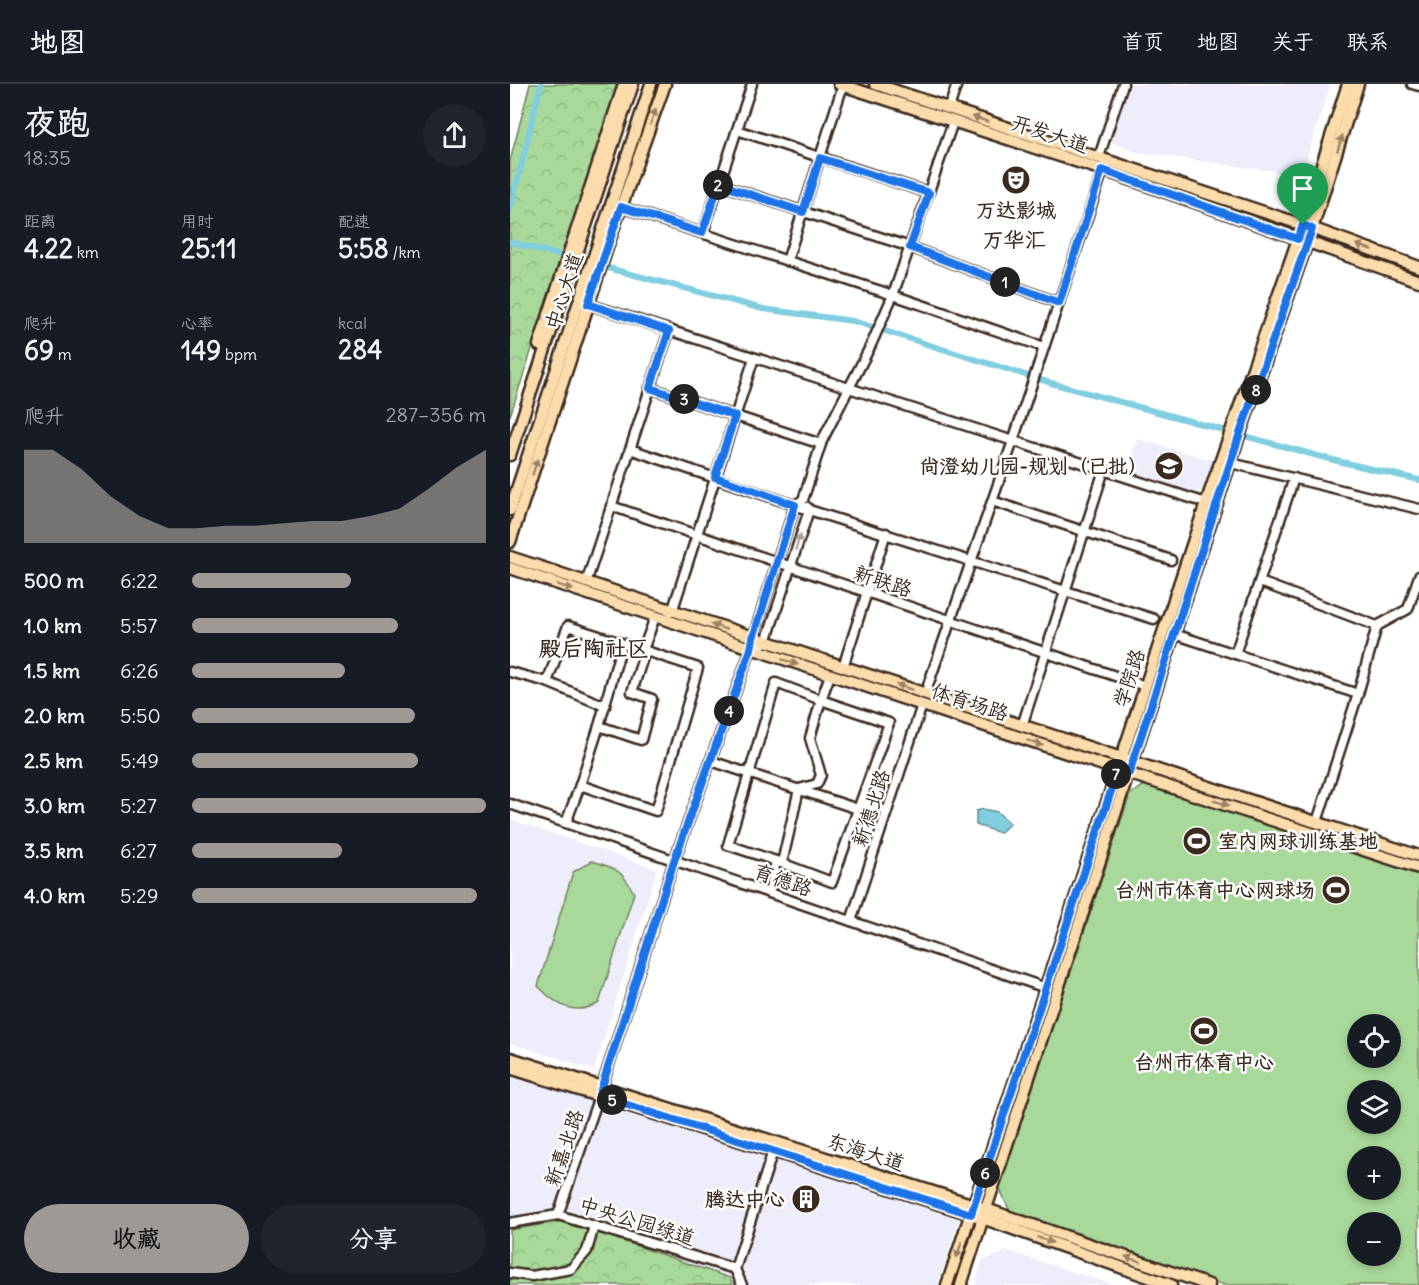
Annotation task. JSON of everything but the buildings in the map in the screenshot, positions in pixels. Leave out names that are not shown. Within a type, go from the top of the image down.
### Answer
[{"type":"main road","points":[[576,242],[624,84]]},
{"type":"main road","name":"中心大道","points":[[510,455],[513,429],[555,318],[576,242],[633,84]]},
{"type":"main road","name":"中心大道","points":[[510,510],[575,317],[602,249],[624,167],[651,84]]},
{"type":"main road","points":[[602,249],[621,207],[665,84]]},
{"type":"main road","name":"开发大道","points":[[875,84],[1308,227],[1419,267]]},
{"type":"main road","name":"学院路","points":[[1308,227],[1348,84]]},
{"type":"main road","name":"学院路","points":[[961,1285],[1125,766],[1145,686],[1206,503],[1234,438],[1358,84]]},
{"type":"main road","name":"开发大道","points":[[841,85],[1102,170],[1419,281]]},
{"type":"main road","points":[[608,133],[610,152]]},
{"type":"main road","points":[[624,167],[642,147]]},
{"type":"main road","points":[[513,429],[544,328],[569,263]]},
{"type":"main road","points":[[510,542],[577,340],[595,270]]},
{"type":"main road","points":[[575,317],[577,340]]},
{"type":"main road","points":[[544,328],[555,318]]},
{"type":"main road","points":[[533,441],[546,435]]},
{"type":"main road","name":"学院路","points":[[947,1285],[1046,988],[1174,634],[1231,463],[1234,438]]},
{"type":"main road","points":[[510,557],[672,612],[752,644],[766,642],[843,667],[923,700],[1022,726],[1125,766],[1317,822],[1419,856]]},
{"type":"main road","name":"体育场路","points":[[510,568],[655,617],[752,644],[830,675],[923,700],[1125,766],[1419,868]]},
{"type":"main road","name":"东海大道","points":[[510,1058],[773,1151],[973,1210]]},
{"type":"main road","name":"东海大道","points":[[510,1068],[601,1092],[1209,1285]]},
{"type":"main road","name":"东海大道","points":[[985,1214],[1171,1285]]},
{"type":"street","points":[[702,233],[752,84]]},
{"type":"street","points":[[948,108],[957,84]]},
{"type":"street","points":[[1099,157],[1123,84]]},
{"type":"street","points":[[1412,84],[1419,86]]},
{"type":"street","points":[[787,261],[841,85]]},
{"type":"street","points":[[795,505],[803,500],[821,444],[871,345],[893,295],[953,122]]},
{"type":"street","points":[[737,130],[929,193]]},
{"type":"street","name":"新德北路","points":[[851,921],[923,700],[1030,392],[1102,170]]},
{"type":"street","points":[[719,184],[910,247],[1059,303]]},
{"type":"street","points":[[621,207],[893,295],[1044,347]]},
{"type":"street","points":[[588,304],[1206,503]]},
{"type":"street","points":[[586,583],[669,331]]},
{"type":"street","points":[[672,612],[754,358]]},
{"type":"street","points":[[650,388],[821,444]]},
{"type":"street","points":[[630,449],[809,510],[1154,619]]},
{"type":"street","points":[[1231,463],[1419,509]]},
{"type":"street","points":[[1022,726],[1104,470]]},
{"type":"street","points":[[1235,654],[1294,478]]},
{"type":"street","points":[[766,642],[809,510],[803,500]]},
{"type":"street","points":[[992,501],[1171,560]]},
{"type":"street","name":"新嘉北路","points":[[558,1215],[601,1092],[674,861],[752,644],[795,505]]},
{"type":"street","name":"新联路","points":[[611,506],[1145,686]]},
{"type":"street","points":[[843,667],[886,533]]},
{"type":"street","points":[[1317,822],[1377,626],[1408,609],[1419,576]]},
{"type":"street","points":[[1260,582],[1377,626]]},
{"type":"street","points":[[599,726],[641,740],[652,699],[632,692],[655,617]]},
{"type":"street","points":[[546,682],[568,626],[698,668],[656,811],[580,785]]},
{"type":"street","points":[[1174,634],[1358,694]]},
{"type":"street","points":[[566,824],[599,726],[622,644]]},
{"type":"street","points":[[510,672],[546,682],[605,706]]},
{"type":"street","points":[[800,789],[817,784],[820,775],[810,738],[830,675]]},
{"type":"street","points":[[776,683],[821,700],[889,723],[832,882],[728,845],[776,683]]},
{"type":"street","points":[[711,761],[800,789],[887,811]]},
{"type":"street","points":[[769,893],[800,789]]},
{"type":"street","name":"育德路","points":[[510,804],[1046,988]]},
{"type":"street","points":[[742,1285],[735,1269],[773,1151]]},
{"type":"street","name":"中央公园绿道","points":[[510,1223],[558,1215],[735,1269]]},
{"type":"street","points":[[510,1273],[532,1276],[571,1269],[587,1251],[594,1226]]},
{"type":"shaded area","points":[[1125,84],[1331,84],[1301,175],[1136,152],[1107,140]]},
{"type":"shaded area","name":"尚澄幼儿园-规划（已批）","points":[[1137,439],[1213,460],[1202,491],[1191,494],[1127,473]]},
{"type":"shaded area","points":[[510,819],[657,869],[594,1070],[510,1043]]},
{"type":"shaded area","points":[[510,1074],[960,1216],[938,1285],[510,1285]]},
{"type":"shaded area","points":[[1007,1251],[1115,1285],[975,1285],[982,1261]]},
{"type":"green space","points":[[530,84],[619,84],[510,416],[510,161]]},
{"type":"green space","name":"台州市体育中心","points":[[1156,778],[1419,867],[1419,1285],[1224,1285],[1011,1214],[999,1187],[1130,794]]},
{"type":"green space","points":[[592,861],[618,871],[634,893],[599,1003],[590,1007],[573,1009],[552,999],[538,986],[573,872]]},
{"type":"green space","points":[[564,1221],[730,1278],[733,1285],[510,1285],[510,1230]]},
{"type":"water","points":[[983,809],[997,812],[1010,823],[1000,833],[976,825],[976,811]]},
{"type":"waterway","points":[[510,211],[541,84]]},
{"type":"waterway","points":[[510,242],[763,309],[853,321],[1051,383],[1329,459],[1419,480]]},
{"type":"place","name":"万达影城","points":[[1016,180]]},
{"type":"place","name":"尚澄幼儿园-规划（已批）","points":[[1169,466]]},
{"type":"place","name":"室内网球训练基地","points":[[1197,841]]},
{"type":"place","name":"台州市体育中心网球场","points":[[1336,890]]},
{"type":"place","name":"台州市体育中心","points":[[1204,1031]]},
{"type":"place","name":"腾达中心","points":[[806,1199]]},
{"type":"district","name":"万华汇","points":[[1014,240]]},
{"type":"district","name":"殿后陶社区","points":[[594,648]]},
{"type":"route","points":[[820,158],[929,193],[910,247],[1059,303],[1102,170],[1298,239],[1303,225],[1312,229],[1238,439],[1129,773],[1118,770],[971,1214],[599,1096],[674,861],[751,649],[795,505],[715,477],[735,416],[650,388],[669,331],[588,304],[621,207],[702,233],[719,184],[803,212],[820,158]]}]
